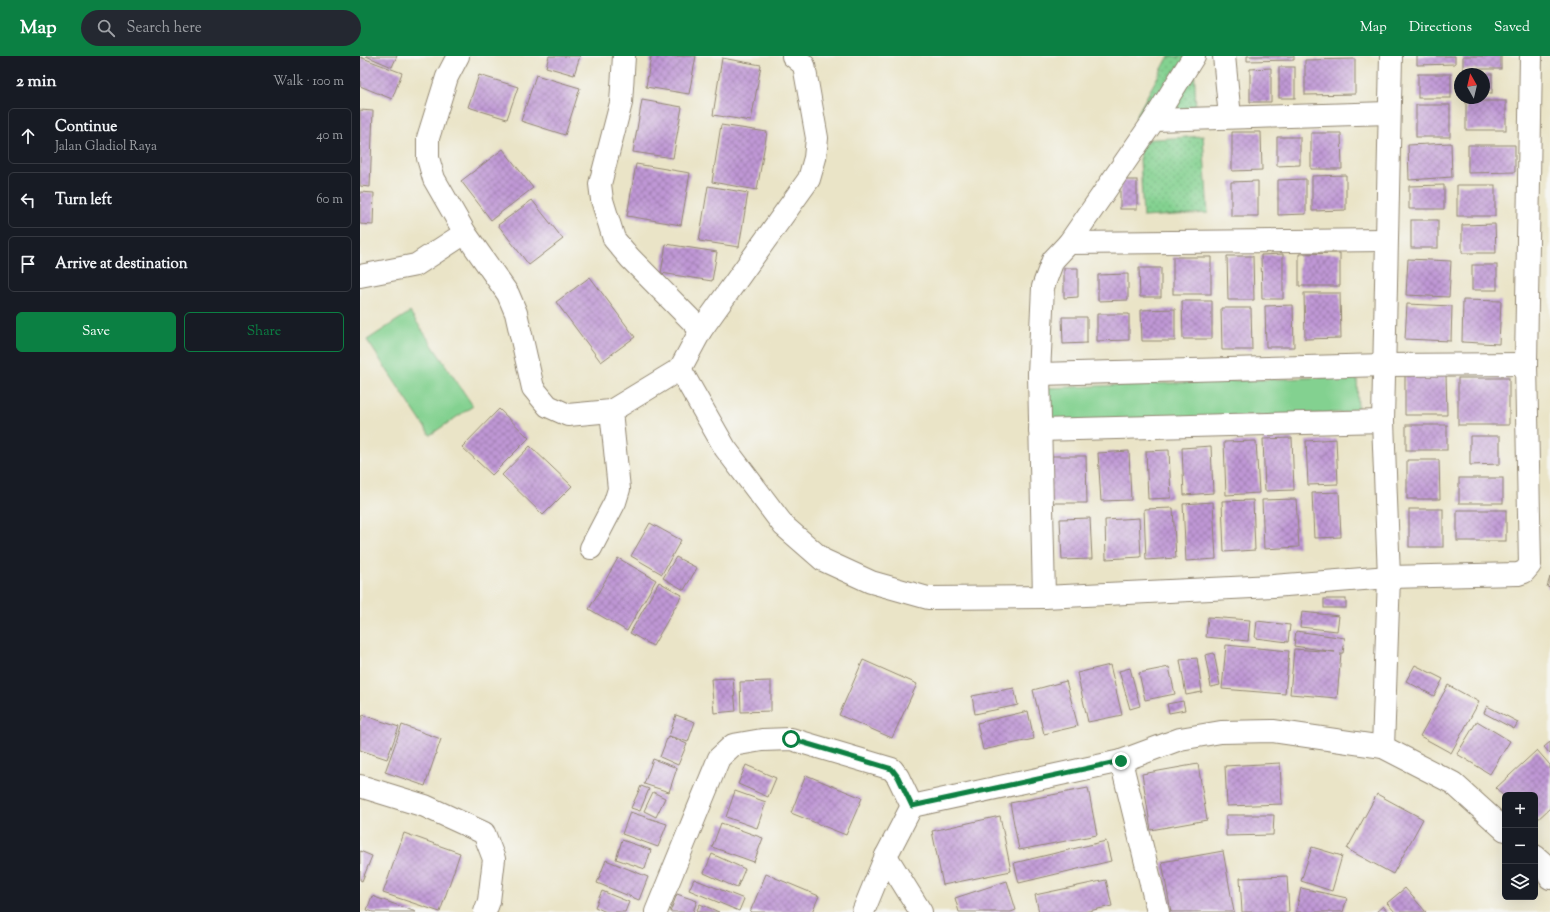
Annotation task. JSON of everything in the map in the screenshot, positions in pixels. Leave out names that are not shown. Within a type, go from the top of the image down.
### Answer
[{"type":"street","points":[[458,56],[447,77],[428,138],[428,158],[434,179],[465,234],[511,300],[516,313],[533,388],[548,406],[568,415],[611,411],[680,369],[701,330],[809,179],[815,158],[817,138],[804,59]]},
{"type":"street","points":[[624,56],[620,103],[600,184],[602,200],[614,239],[630,258],[701,330]]},
{"type":"street","points":[[1044,597],[1039,374],[1043,287],[1053,260],[1069,243],[1154,120],[1194,56]]},
{"type":"street","points":[[1224,56],[1230,117]]},
{"type":"street","points":[[1383,747],[1389,577],[1383,421],[1391,56]]},
{"type":"street","points":[[680,369],[725,448],[784,526],[823,560],[870,582],[928,598],[1044,597],[1273,586],[1389,577],[1518,574],[1524,572],[1530,565],[1526,364],[1531,56]]},
{"type":"street","points":[[1154,120],[1389,113]]},
{"type":"street","points":[[360,276],[416,265],[465,234]]},
{"type":"street","points":[[1069,243],[1386,240]]},
{"type":"street","points":[[1039,374],[1385,365],[1526,364]]},
{"type":"street","points":[[591,548],[615,502],[619,489],[611,411]]},
{"type":"street","points":[[1040,430],[1383,421]]},
{"type":"street","points":[[912,806],[1121,761],[1180,739],[1221,732],[1273,732],[1383,747],[1453,784],[1503,828]]},
{"type":"street","points":[[656,912],[719,758],[733,745],[762,740],[791,739],[892,769],[898,777],[912,806]]},
{"type":"street","points":[[1121,761],[1158,912]]},
{"type":"street","points":[[360,786],[425,806],[484,833],[494,859],[489,901],[486,912]]},
{"type":"street","points":[[863,912],[886,856],[912,806]]},
{"type":"street","points":[[886,856],[922,912]]},
{"type":"green space","points":[[1169,56],[1194,56],[1196,112],[1135,118]]},
{"type":"green space","points":[[1203,136],[1208,213],[1143,217],[1139,140]]},
{"type":"green space","points":[[410,312],[473,406],[430,435],[367,340]]},
{"type":"green space","points":[[1357,376],[1358,412],[1047,424],[1045,388]]},
{"type":"building","points":[[366,56],[397,56],[392,67]]},
{"type":"building","points":[[549,56],[580,56],[574,75],[546,67]]},
{"type":"building","points":[[651,56],[696,56],[689,94],[646,87]]},
{"type":"building","points":[[1247,56],[1294,56],[1294,60],[1247,61]]},
{"type":"building","points":[[1417,56],[1455,56],[1455,64],[1417,65]]},
{"type":"building","points":[[1463,56],[1501,56],[1501,69],[1463,68]]},
{"type":"building","points":[[360,57],[402,73],[392,99],[360,86]]},
{"type":"building","points":[[722,58],[761,65],[751,121],[713,115]]},
{"type":"building","points":[[1355,59],[1355,94],[1305,95],[1305,60]]},
{"type":"building","points":[[1279,67],[1295,67],[1295,98],[1279,98]]},
{"type":"building","points":[[1271,68],[1271,102],[1250,102],[1250,69]]},
{"type":"building","points":[[1418,74],[1451,74],[1451,98],[1418,98]]},
{"type":"building","points":[[1490,74],[1492,74],[1492,93],[1490,93]]},
{"type":"building","points":[[479,75],[518,87],[507,119],[468,107]]},
{"type":"building","points":[[536,75],[580,88],[565,135],[521,121]]},
{"type":"building","points":[[642,100],[682,107],[673,158],[633,152]]},
{"type":"building","points":[[1490,101],[1506,101],[1506,130],[1466,130],[1466,104],[1490,104]]},
{"type":"building","points":[[1416,105],[1450,105],[1450,137],[1416,137]]},
{"type":"building","points":[[360,110],[373,111],[370,187],[360,186]]},
{"type":"building","points":[[721,125],[767,132],[757,190],[712,182]]},
{"type":"building","points":[[1232,132],[1261,132],[1262,170],[1232,171]]},
{"type":"building","points":[[1311,133],[1341,133],[1342,169],[1311,169]]},
{"type":"building","points":[[1277,137],[1300,137],[1300,165],[1277,166]]},
{"type":"building","points":[[1451,143],[1452,177],[1409,180],[1408,145]]},
{"type":"building","points":[[1468,145],[1515,145],[1515,172],[1468,173]]},
{"type":"building","points":[[503,149],[533,188],[491,220],[461,181]]},
{"type":"building","points":[[636,164],[690,173],[681,225],[627,216]]},
{"type":"building","points":[[1346,175],[1346,210],[1312,211],[1312,176]]},
{"type":"building","points":[[1306,179],[1306,214],[1278,215],[1278,180]]},
{"type":"building","points":[[1120,180],[1137,180],[1137,209],[1120,209]]},
{"type":"building","points":[[1258,181],[1258,216],[1231,216],[1231,182]]},
{"type":"building","points":[[1444,185],[1444,209],[1409,209],[1409,186]]},
{"type":"building","points":[[1457,185],[1495,185],[1495,216],[1457,216]]},
{"type":"building","points":[[708,186],[748,193],[739,247],[699,241]]},
{"type":"building","points":[[360,192],[374,193],[373,225],[360,224]]},
{"type":"building","points":[[532,200],[563,239],[529,265],[498,225]]},
{"type":"building","points":[[1411,220],[1438,220],[1438,248],[1411,248]]},
{"type":"building","points":[[1495,224],[1496,253],[1462,253],[1462,225]]},
{"type":"building","points":[[666,244],[717,252],[712,281],[661,273]]},
{"type":"building","points":[[1340,253],[1340,286],[1299,286],[1299,254]]},
{"type":"building","points":[[1283,254],[1283,299],[1262,299],[1261,255]]},
{"type":"building","points":[[1227,256],[1253,256],[1254,300],[1228,300]]},
{"type":"building","points":[[1173,257],[1211,257],[1211,294],[1173,294]]},
{"type":"building","points":[[1408,259],[1451,261],[1449,297],[1406,295]]},
{"type":"building","points":[[1472,265],[1497,265],[1497,290],[1472,290]]},
{"type":"building","points":[[1064,268],[1078,268],[1078,297],[1064,298]]},
{"type":"building","points":[[1139,268],[1161,268],[1161,297],[1140,297]]},
{"type":"building","points":[[1128,274],[1128,300],[1098,301],[1098,275]]},
{"type":"building","points":[[590,277],[635,337],[601,362],[556,302]]},
{"type":"building","points":[[1304,293],[1340,293],[1341,338],[1305,339]]},
{"type":"building","points":[[1463,300],[1501,301],[1499,344],[1462,342]]},
{"type":"building","points":[[1182,301],[1212,301],[1212,339],[1183,339]]},
{"type":"building","points":[[1407,304],[1452,306],[1451,341],[1405,339]]},
{"type":"building","points":[[1293,305],[1294,347],[1266,347],[1265,306]]},
{"type":"building","points":[[1221,308],[1251,308],[1252,350],[1222,350]]},
{"type":"building","points":[[1175,309],[1175,341],[1142,341],[1141,310]]},
{"type":"building","points":[[1097,314],[1129,314],[1129,340],[1097,341]]},
{"type":"building","points":[[1062,317],[1087,317],[1087,343],[1063,344]]},
{"type":"building","points":[[1405,374],[1446,374],[1447,415],[1405,415]]},
{"type":"building","points":[[1458,378],[1509,378],[1509,425],[1458,425]]},
{"type":"building","points":[[499,409],[529,438],[492,475],[462,447]]},
{"type":"building","points":[[1406,425],[1447,425],[1447,450],[1406,450]]},
{"type":"building","points":[[1470,436],[1500,436],[1500,464],[1470,465]]},
{"type":"building","points":[[1292,438],[1294,490],[1265,491],[1263,439]]},
{"type":"building","points":[[1336,439],[1338,484],[1308,485],[1306,441]]},
{"type":"building","points":[[1256,441],[1259,493],[1226,495],[1224,442]]},
{"type":"building","points":[[530,446],[572,486],[543,515],[502,475]]},
{"type":"building","points":[[1211,446],[1213,493],[1184,495],[1182,448]]},
{"type":"building","points":[[1169,450],[1171,498],[1148,499],[1146,451]]},
{"type":"building","points":[[1129,451],[1131,500],[1101,501],[1098,453]]},
{"type":"building","points":[[1050,456],[1086,456],[1087,503],[1050,503]]},
{"type":"building","points":[[1407,460],[1439,460],[1440,499],[1407,499]]},
{"type":"building","points":[[1459,478],[1503,478],[1503,503],[1459,503]]},
{"type":"building","points":[[1339,492],[1341,537],[1314,538],[1312,493]]},
{"type":"building","points":[[1296,499],[1299,547],[1264,549],[1262,500]]},
{"type":"building","points":[[1253,500],[1255,550],[1224,552],[1222,501]]},
{"type":"building","points":[[1213,502],[1216,559],[1186,561],[1183,504]]},
{"type":"building","points":[[1173,508],[1176,558],[1146,560],[1144,509]]},
{"type":"building","points":[[1409,509],[1443,509],[1443,547],[1409,547]]},
{"type":"building","points":[[1457,510],[1506,510],[1506,541],[1457,541]]},
{"type":"building","points":[[1090,518],[1092,559],[1062,560],[1060,519]]},
{"type":"building","points":[[1139,518],[1141,557],[1106,559],[1105,520]]},
{"type":"building","points":[[650,523],[681,540],[662,574],[631,556]]},
{"type":"building","points":[[676,557],[697,568],[684,590],[663,578]]},
{"type":"building","points":[[618,558],[656,580],[627,631],[589,609]]},
{"type":"building","points":[[1550,577],[1550,588],[1547,587]]},
{"type":"building","points":[[659,582],[682,595],[653,646],[630,633]]},
{"type":"building","points":[[1324,599],[1346,599],[1346,608],[1324,608]]},
{"type":"building","points":[[1302,612],[1339,616],[1337,631],[1300,627]]},
{"type":"building","points":[[1208,617],[1250,620],[1248,641],[1206,637]]},
{"type":"building","points":[[1257,621],[1290,625],[1288,642],[1255,638]]},
{"type":"building","points":[[1296,631],[1345,638],[1343,653],[1341,653],[1337,698],[1290,694],[1294,649],[1335,652],[1294,646]]},
{"type":"building","points":[[1226,645],[1289,651],[1285,694],[1222,689]]},
{"type":"building","points":[[1214,653],[1220,685],[1211,687],[1205,655]]},
{"type":"building","points":[[1197,658],[1202,692],[1186,695],[1180,660]]},
{"type":"building","points":[[863,660],[917,684],[892,738],[839,715]]},
{"type":"building","points":[[1110,665],[1122,715],[1088,722],[1077,673]]},
{"type":"building","points":[[1415,665],[1443,679],[1434,696],[1406,681]]},
{"type":"building","points":[[1169,667],[1175,694],[1145,700],[1139,673]]},
{"type":"building","points":[[1130,668],[1140,706],[1130,709],[1119,671]]},
{"type":"building","points":[[733,678],[736,711],[714,713],[711,679]]},
{"type":"building","points":[[771,681],[771,711],[741,712],[740,682]]},
{"type":"building","points":[[1066,681],[1078,726],[1044,734],[1033,690]]},
{"type":"building","points":[[1448,685],[1479,702],[1451,753],[1420,736]]},
{"type":"building","points":[[1014,688],[1018,705],[975,714],[972,696]]},
{"type":"building","points":[[1183,701],[1185,710],[1169,713],[1167,704]]},
{"type":"building","points":[[1487,706],[1518,722],[1514,729],[1484,713]]},
{"type":"building","points":[[1028,711],[1034,739],[983,750],[977,723]]},
{"type":"building","points":[[363,715],[399,727],[387,759],[360,750],[360,723]]},
{"type":"building","points":[[676,715],[695,722],[688,742],[669,736]]},
{"type":"building","points":[[1477,721],[1510,741],[1490,774],[1457,754]]},
{"type":"building","points":[[402,725],[441,739],[425,786],[385,772]]},
{"type":"building","points":[[668,736],[687,744],[678,765],[660,757]]},
{"type":"building","points":[[1550,742],[1550,754],[1544,747]]},
{"type":"building","points":[[1537,750],[1550,765],[1550,808],[1538,819],[1538,792],[1502,792],[1502,795],[1496,788]]},
{"type":"building","points":[[653,759],[677,768],[669,792],[644,784]]},
{"type":"building","points":[[1280,763],[1282,804],[1227,806],[1225,766]]},
{"type":"building","points":[[1198,764],[1207,820],[1151,830],[1142,774]]},
{"type":"building","points":[[746,765],[776,778],[768,797],[738,784]]},
{"type":"building","points":[[806,775],[862,798],[846,835],[791,813]]},
{"type":"building","points":[[641,786],[649,789],[640,811],[631,808]]},
{"type":"building","points":[[1088,788],[1097,835],[1019,850],[1010,803]]},
{"type":"building","points":[[735,791],[766,802],[757,828],[726,817]]},
{"type":"building","points":[[653,792],[665,798],[656,817],[644,811]]},
{"type":"building","points":[[1377,794],[1423,819],[1393,874],[1347,849]]},
{"type":"building","points":[[630,812],[667,824],[658,847],[622,834]]},
{"type":"building","points":[[1226,815],[1274,815],[1273,835],[1226,836]]},
{"type":"building","points":[[1000,816],[1011,871],[943,885],[932,831]]},
{"type":"building","points":[[721,823],[763,838],[754,862],[712,847]]},
{"type":"building","points":[[404,833],[460,853],[440,912],[383,893]]},
{"type":"building","points":[[622,840],[651,850],[645,869],[616,859]]},
{"type":"building","points":[[1106,841],[1111,861],[1019,883],[1014,863]]},
{"type":"building","points":[[1312,847],[1342,856],[1332,891],[1301,881]]},
{"type":"building","points":[[360,851],[372,856],[362,881],[360,880]]},
{"type":"building","points":[[1223,851],[1234,912],[1171,912],[1162,862]]},
{"type":"building","points":[[712,854],[745,869],[737,888],[704,873]]},
{"type":"building","points":[[606,860],[648,877],[639,900],[597,883]]},
{"type":"building","points":[[766,874],[819,896],[812,912],[750,912]]},
{"type":"building","points":[[1287,876],[1289,912],[1242,912],[1240,878]]},
{"type":"building","points":[[694,879],[744,899],[739,911],[689,890]]},
{"type":"building","points":[[1106,880],[1112,906],[1084,912],[1039,912],[1035,895]]},
{"type":"building","points":[[1007,881],[1016,910],[1011,912],[959,912],[955,898]]},
{"type":"building","points":[[1301,888],[1347,898],[1343,912],[1296,912]]},
{"type":"building","points":[[1405,888],[1426,912],[1395,912],[1387,903]]},
{"type":"building","points":[[602,891],[629,902],[625,912],[606,912],[595,907]]},
{"type":"building","points":[[677,894],[697,901],[693,912],[670,912]]},
{"type":"building","points":[[372,896],[416,912],[373,912],[367,910]]},
{"type":"building","points":[[700,904],[719,912],[696,912]]},
{"type":"building","points":[[1383,906],[1388,912],[1376,912]]},
{"type":"route","points":[[791,739],[892,769],[898,777],[912,806],[1121,761]]}]
